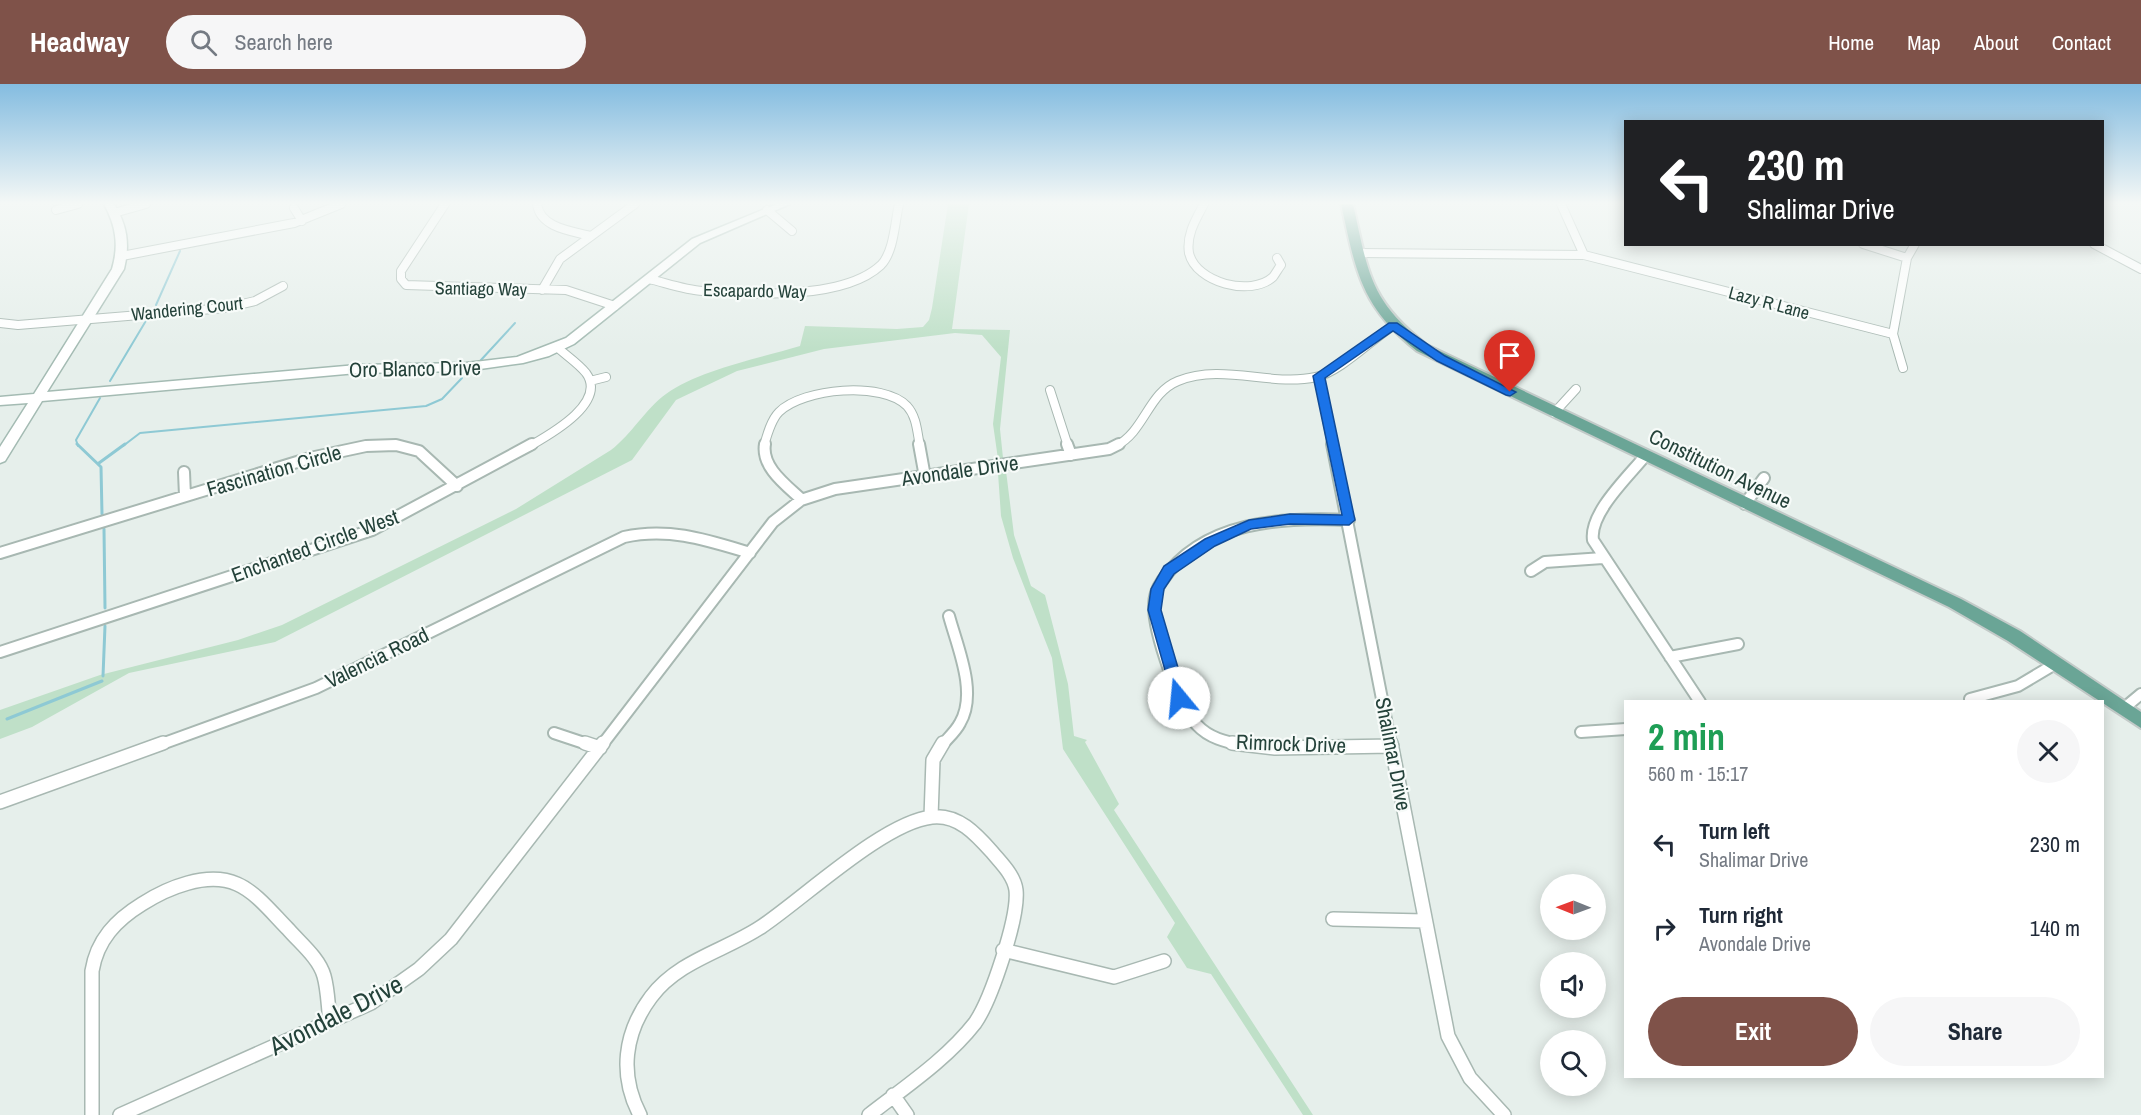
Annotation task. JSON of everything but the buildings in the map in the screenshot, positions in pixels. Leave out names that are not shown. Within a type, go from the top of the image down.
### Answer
[{"type":"main road","name":"Constitution Avenue","points":[[1359,253],[1370,293],[1382,314],[1393,326],[1441,358],[1955,603],[2014,636],[2141,721]]},
{"type":"street","points":[[0,458],[113,279],[122,252]]},
{"type":"street","points":[[122,256],[142,252]]},
{"type":"street","name":"Santiago Way","points":[[413,252],[401,271],[403,283],[419,288],[573,291],[615,306]]},
{"type":"street","points":[[542,290],[555,264],[570,252]]},
{"type":"street","name":"Oro Blanco Drive","points":[[0,402],[359,369],[478,368],[532,358],[558,348],[683,252]]},
{"type":"street","name":"Escapardo Way","points":[[649,279],[691,291],[809,292],[834,289],[861,279],[886,259],[888,252]]},
{"type":"street","points":[[1191,252],[1192,263],[1199,273],[1223,283],[1252,285],[1268,280],[1278,273],[1281,265],[1276,258]]},
{"type":"street","points":[[1888,252],[1907,258]]},
{"type":"street","points":[[1903,368],[1893,334],[1907,258],[1910,252]]},
{"type":"street","points":[[2109,252],[2141,269]]},
{"type":"street","name":"Lazy R Lane","points":[[1359,253],[1584,255],[1893,334]]},
{"type":"street","points":[[861,279],[870,285]]},
{"type":"street","name":"Wandering Court","points":[[0,323],[18,325],[235,307],[255,301],[283,286]]},
{"type":"street","points":[[1319,376],[1393,326]]},
{"type":"street","points":[[558,348],[582,367],[590,381],[606,377]]},
{"type":"street","name":"Avondale Drive","points":[[120,1115],[330,1021],[395,988],[445,947],[782,511],[801,499],[835,489],[1109,449],[1126,440],[1139,429],[1154,397],[1168,385],[1183,378],[1319,376]]},
{"type":"street","name":"Shalimar Drive","points":[[1319,376],[1349,520],[1448,1036],[1470,1078],[1504,1115]]},
{"type":"street","name":"Enchanted Circle West","points":[[0,652],[372,530],[457,486],[566,424],[586,403],[590,381]]},
{"type":"street","points":[[1554,413],[1576,389]]},
{"type":"street","points":[[801,499],[767,460],[764,449],[776,416],[788,405],[805,397],[867,390],[903,400],[912,409],[915,418],[925,477]]},
{"type":"street","points":[[1050,390],[1071,455]]},
{"type":"street","name":"Fascination Circle","points":[[0,553],[317,456],[387,445],[412,447],[457,486]]},
{"type":"street","points":[[1645,456],[1595,521],[1593,538],[1603,558],[1699,700]]},
{"type":"street","name":"Fascination Circle","points":[[184,472],[185,496]]},
{"type":"street","points":[[1745,504],[1764,478]]},
{"type":"street","name":"Rimrock Drive","points":[[1349,520],[1264,521],[1235,530],[1210,542],[1177,563],[1163,578],[1155,599],[1156,621],[1179,698],[1192,721],[1212,737],[1223,742],[1251,746],[1392,746]]},
{"type":"street","name":"Valencia Road","points":[[0,802],[160,746],[316,687],[624,537],[648,531],[674,531],[750,553]]},
{"type":"street","points":[[1532,571],[1545,561],[1603,558]]},
{"type":"street","points":[[931,817],[933,760],[960,723],[967,706],[950,616]]},
{"type":"street","points":[[1670,657],[1738,644]]},
{"type":"street","points":[[1970,699],[2019,686],[2055,664]]},
{"type":"street","points":[[2123,710],[2141,694]]},
{"type":"street","points":[[1581,732],[1624,729]]},
{"type":"street","points":[[555,732],[600,747]]},
{"type":"street","points":[[640,1115],[627,1087],[625,1059],[638,1019],[662,983],[689,963],[760,928],[897,829],[931,817],[954,820],[974,831],[1014,882],[1017,902],[1003,950],[977,1020],[869,1115]]},
{"type":"street","points":[[92,1115],[92,971],[94,957],[108,932],[118,921],[148,899],[164,892],[215,879],[226,879],[247,890],[319,964],[324,976],[330,1021]]},
{"type":"street","points":[[1332,919],[1425,921]]},
{"type":"street","points":[[1003,950],[1114,977],[1164,961]]},
{"type":"street","points":[[893,1095],[908,1115]]},
{"type":"green space","points":[[941,252],[962,252],[952,329],[1010,330],[1000,429],[1003,458],[998,459],[993,424],[1001,357],[982,335],[955,333],[824,349],[737,371],[676,400],[632,460],[275,642],[129,673],[32,727],[0,739],[0,710],[100,675],[238,640],[282,625],[516,509],[611,450],[666,394],[712,371],[800,346],[805,326],[897,329],[923,327],[929,320]]},
{"type":"green space","points":[[1006,471],[1014,535],[1031,586],[1045,595],[1068,684],[1074,736],[1087,740],[1085,742],[1119,804],[1114,810],[1313,1115],[1303,1115],[1211,974],[1187,968],[1167,937],[1175,923],[1063,749],[1052,658],[1013,558],[1001,516],[998,473]]},
{"type":"waterway","points":[[156,305],[180,252]]},
{"type":"waterway","points":[[110,381],[147,319]]},
{"type":"waterway","points":[[481,360],[515,323]]},
{"type":"waterway","points":[[123,446],[140,433],[426,406],[442,399],[462,378]]},
{"type":"waterway","points":[[77,444],[76,440],[100,398]]},
{"type":"waterway","points":[[77,444],[101,467],[102,514]]},
{"type":"waterway","points":[[99,463],[125,444]]},
{"type":"waterway","points":[[104,529],[105,608]]},
{"type":"waterway","points":[[103,676],[105,626]]},
{"type":"waterway","points":[[7,719],[102,681]]},
{"type":"route","points":[[1179,698],[1156,621],[1155,610],[1158,589],[1169,570],[1210,542],[1249,525],[1290,519],[1349,520],[1319,376],[1393,326],[1422,348],[1510,392]]}]
